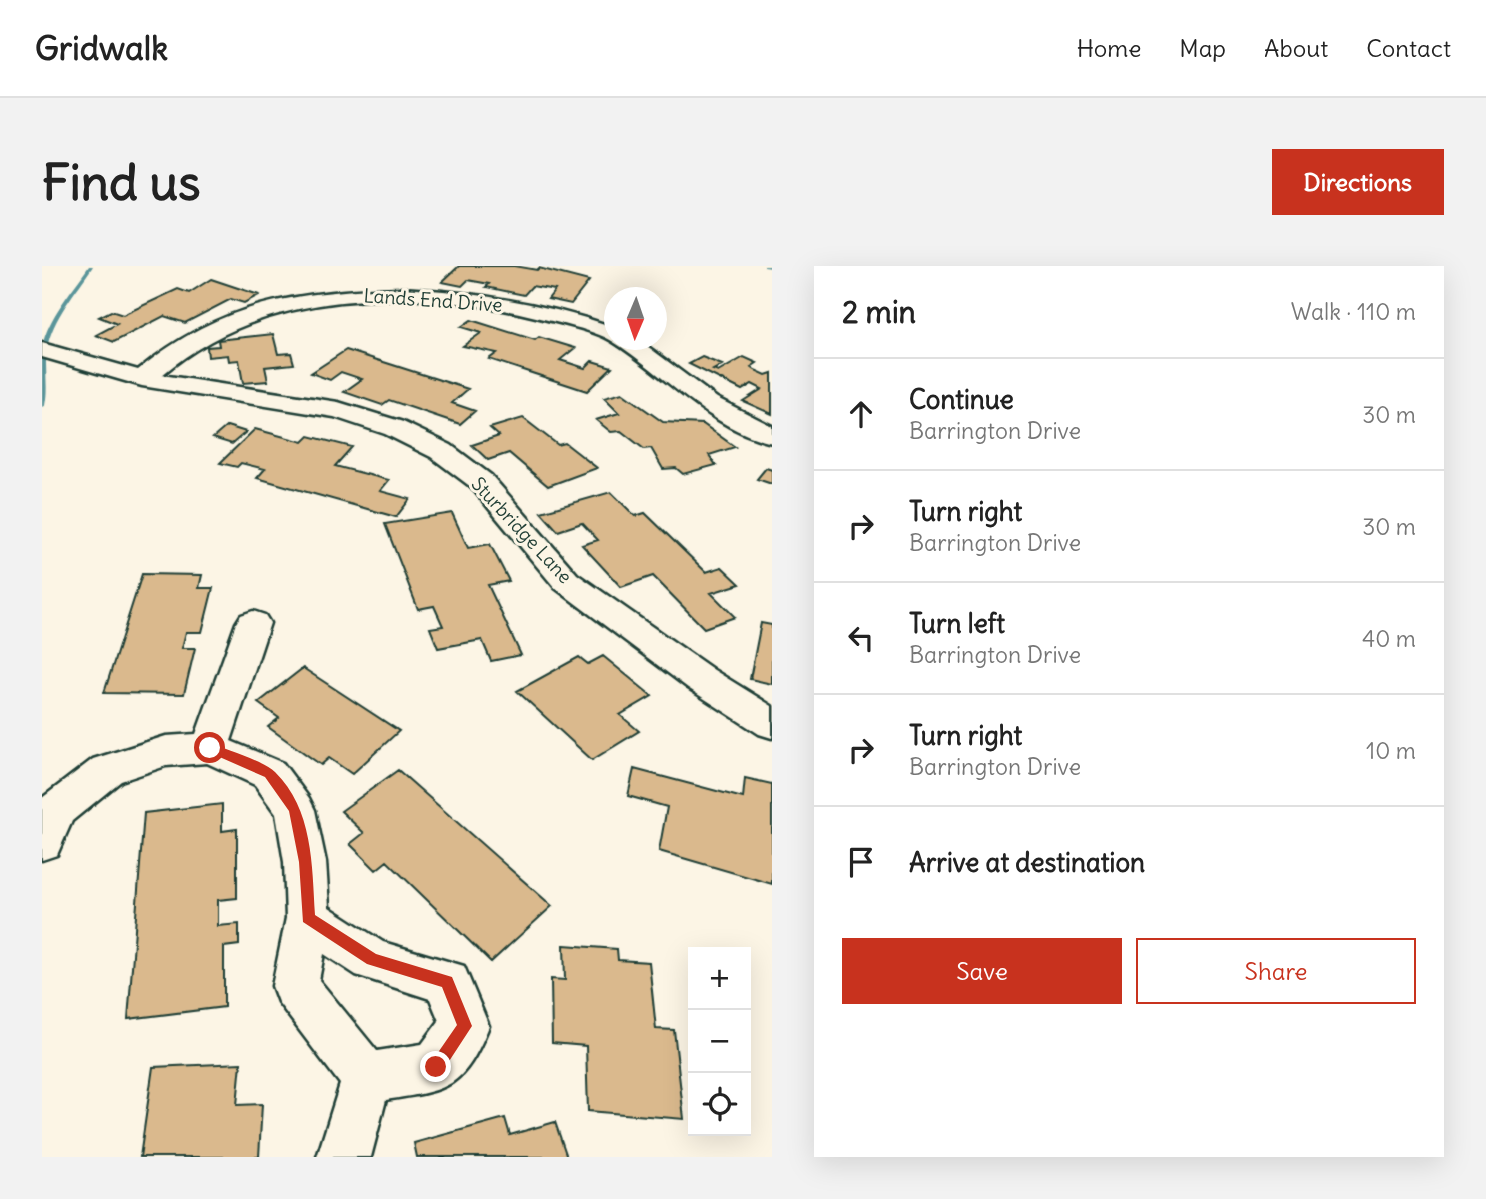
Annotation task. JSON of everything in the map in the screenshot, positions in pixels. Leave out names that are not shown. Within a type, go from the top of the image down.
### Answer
[{"type":"street","name":"Lands End Drive","points":[[142,379],[192,340],[218,327],[260,312],[313,299],[372,294],[509,304],[574,319],[604,331]]},
{"type":"street","name":"Sturbridge Lane","points":[[42,350],[142,379],[338,410],[394,428],[441,451],[481,481],[566,581],[701,679],[772,724]]},
{"type":"street","points":[[642,350],[701,399],[753,428],[772,435]]},
{"type":"street","points":[[210,748],[253,623]]},
{"type":"street","points":[[42,842],[56,810],[107,770],[166,751],[210,748],[269,774],[295,810],[305,862],[308,918],[295,986],[367,1078]]},
{"type":"street","points":[[308,918],[372,960],[447,982],[465,1026],[436,1067],[367,1078]]},
{"type":"street","points":[[344,1157],[367,1078]]},
{"type":"building","points":[[459,266],[539,268],[589,281],[571,304],[548,299],[555,290],[532,286],[524,295],[486,287],[489,284],[468,280],[462,286],[442,282]]},
{"type":"building","points":[[211,279],[259,295],[244,303],[231,299],[185,323],[164,316],[114,342],[96,335],[117,324],[99,317],[111,311],[123,315],[178,289],[189,293]]},
{"type":"building","points":[[471,320],[535,340],[539,337],[575,348],[560,360],[585,368],[592,361],[612,367],[587,391],[489,359],[497,353],[463,346],[481,333],[461,327]]},
{"type":"building","points":[[273,334],[278,354],[291,353],[294,364],[265,367],[268,381],[243,383],[239,360],[229,361],[228,355],[208,357],[207,347],[219,346],[218,340]]},
{"type":"building","points":[[346,350],[468,389],[452,403],[475,411],[460,424],[389,400],[382,405],[344,392],[362,379],[341,372],[330,380],[311,373]]},
{"type":"building","points":[[702,357],[722,365],[713,370],[718,372],[744,357],[757,363],[751,367],[755,370],[766,375],[772,373],[772,414],[743,401],[762,389],[752,384],[742,390],[689,364]]},
{"type":"building","points":[[622,393],[663,422],[703,424],[735,447],[709,455],[716,465],[683,474],[676,468],[663,469],[651,448],[644,449],[621,431],[611,432],[596,420],[619,413],[604,398]]},
{"type":"building","points":[[523,418],[558,445],[565,443],[597,468],[548,486],[509,453],[488,460],[472,445],[499,436],[490,428]]},
{"type":"building","points":[[227,426],[246,432],[232,444],[213,438]]},
{"type":"building","points":[[255,429],[303,442],[309,436],[352,447],[335,466],[389,480],[380,491],[410,499],[396,517],[257,478],[265,469],[241,463],[237,467],[220,463]]},
{"type":"building","points":[[766,468],[772,470],[772,484],[757,479]]},
{"type":"building","points":[[611,492],[635,516],[645,513],[706,572],[722,567],[740,584],[711,593],[735,617],[704,628],[653,576],[621,587],[582,545],[598,540],[582,523],[558,531],[541,512]]},
{"type":"building","points":[[452,513],[468,548],[490,544],[509,581],[488,585],[521,655],[491,661],[482,640],[438,648],[430,628],[443,626],[434,606],[418,609],[385,524]]},
{"type":"building","points":[[142,574],[202,575],[199,588],[213,588],[202,632],[186,632],[182,648],[195,648],[184,694],[104,693]]},
{"type":"building","points":[[761,623],[772,625],[772,684],[750,679]]},
{"type":"building","points":[[603,656],[652,696],[620,715],[639,731],[592,760],[517,691],[579,657],[588,664]]},
{"type":"building","points":[[303,668],[399,731],[352,774],[329,758],[321,765],[268,727],[279,718],[258,703]]},
{"type":"building","points":[[634,769],[743,798],[745,778],[772,784],[772,884],[659,851],[667,807],[628,796]]},
{"type":"building","points":[[398,770],[552,906],[491,962],[387,861],[376,870],[350,844],[364,833],[341,811]]},
{"type":"building","points":[[222,804],[222,831],[237,829],[237,898],[218,900],[218,926],[239,924],[239,945],[224,947],[224,1007],[128,1019],[144,813]]},
{"type":"building","points":[[564,945],[617,949],[618,960],[649,962],[656,1029],[674,1030],[684,1119],[588,1111],[586,1046],[552,1043],[551,979],[565,980]]},
{"type":"building","points":[[241,1063],[237,1105],[262,1104],[259,1157],[140,1157],[153,1067]]},
{"type":"building","points":[[505,1118],[510,1135],[555,1122],[567,1157],[417,1157],[414,1143]]},
{"type":"waterway","points":[[42,405],[46,341],[56,319],[91,266]]},
{"type":"waterway","points":[[766,266],[772,267]]},
{"type":"route","points":[[210,748],[269,774],[295,810],[305,862],[308,918],[372,960],[447,982],[465,1026],[436,1067]]}]
